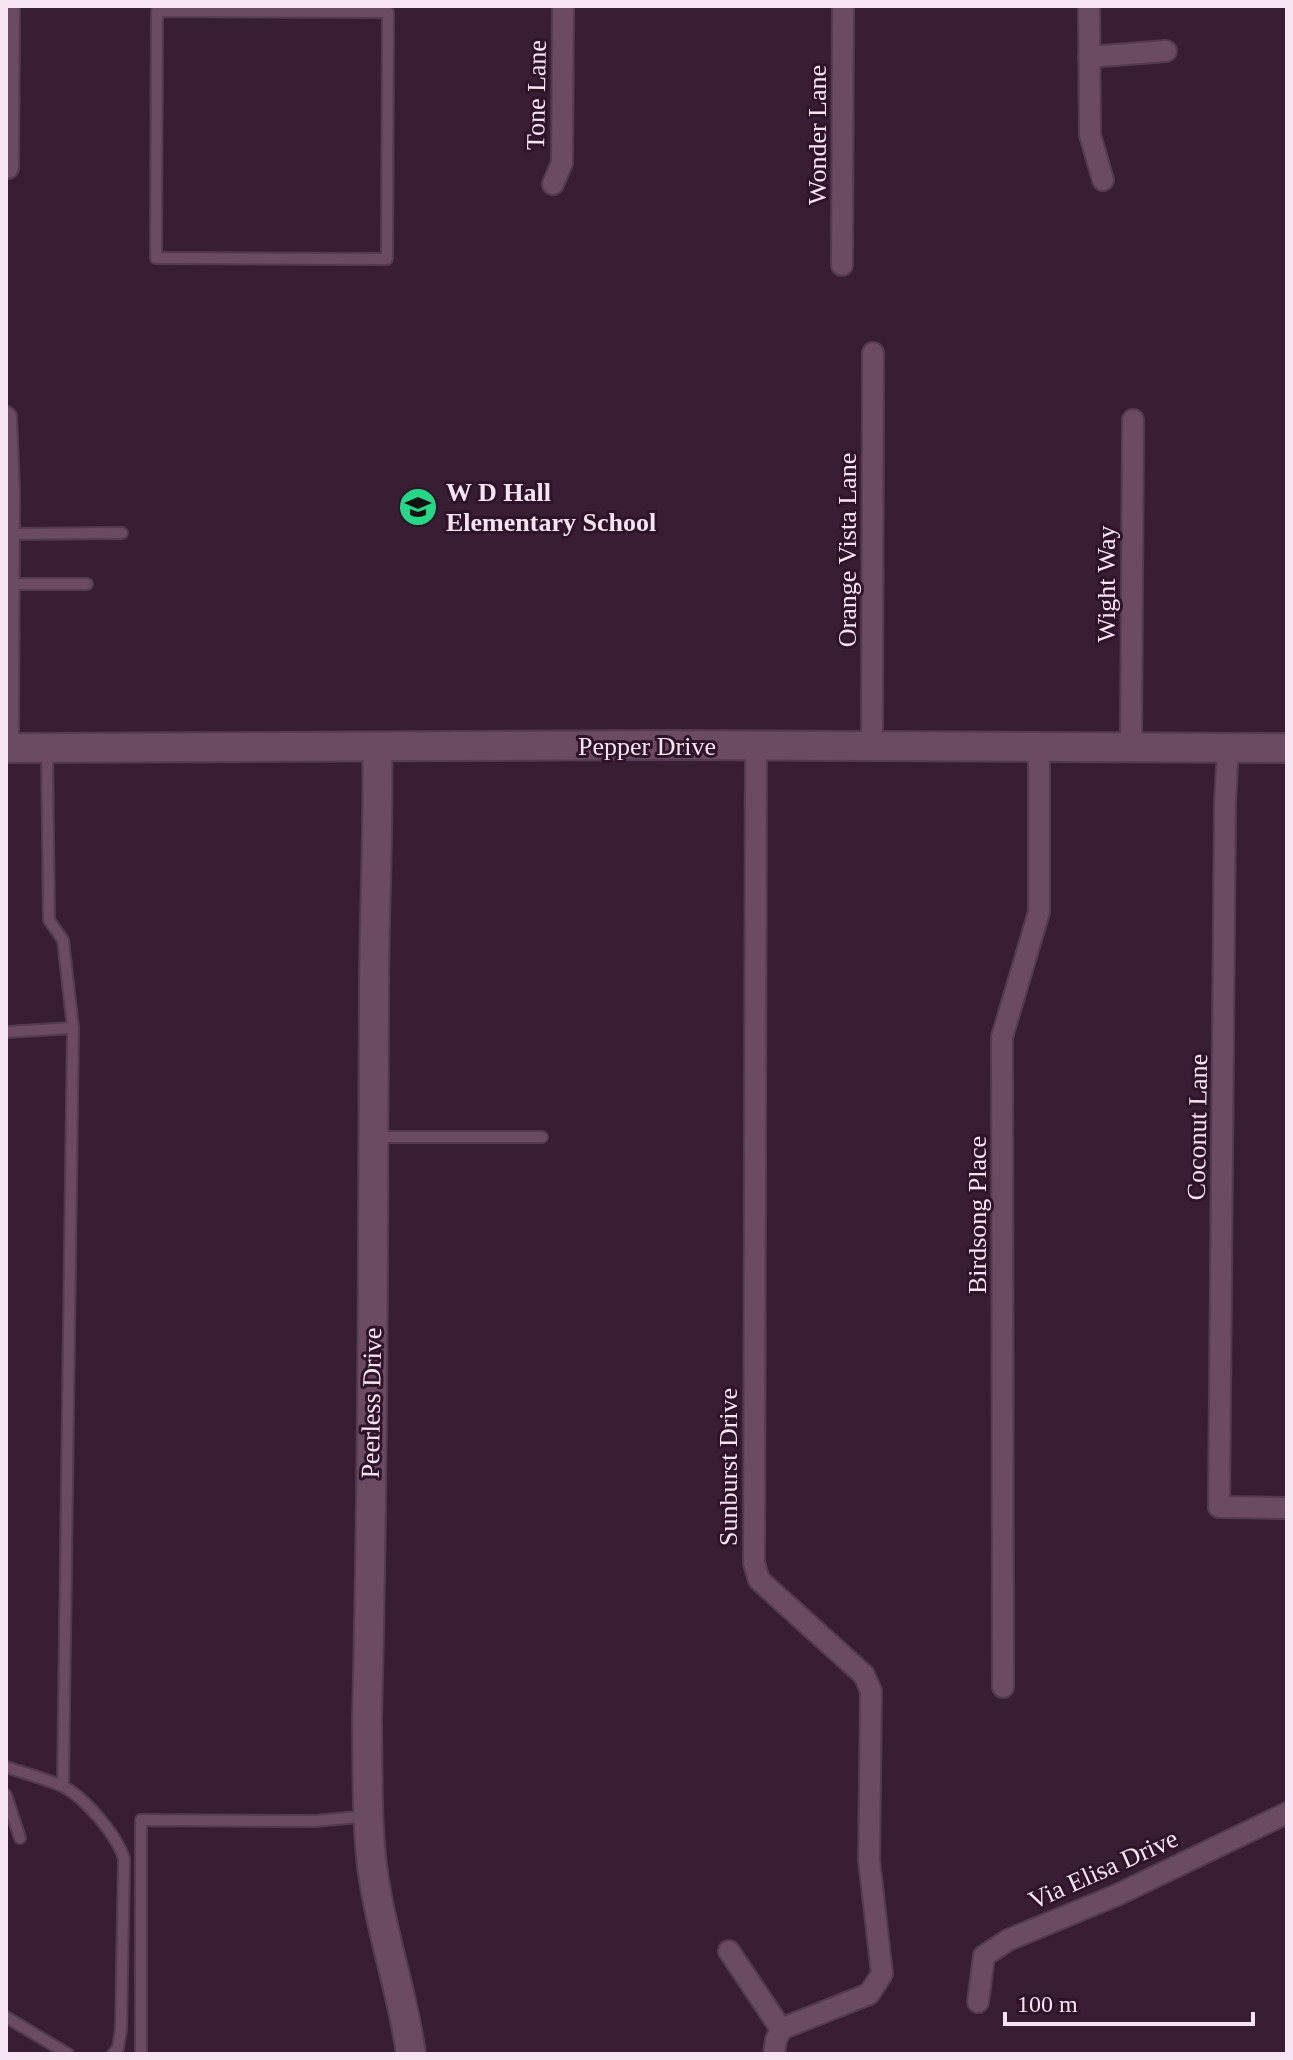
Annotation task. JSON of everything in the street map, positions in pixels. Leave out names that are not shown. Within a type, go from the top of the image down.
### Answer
[{"type":"street","points":[[7,168],[9,6]]},
{"type":"street","name":"Tone Lane","points":[[553,184],[562,163],[563,6]]},
{"type":"street","name":"Wonder Lane","points":[[842,265],[843,6]]},
{"type":"street","points":[[1089,6],[1090,135],[1103,180]]},
{"type":"street","points":[[1089,57],[1166,51]]},
{"type":"street","name":"Orange Vista Lane","points":[[872,748],[873,353]]},
{"type":"street","points":[[6,417],[9,534],[7,748]]},
{"type":"street","name":"Wight Way","points":[[1131,748],[1133,420]]},
{"type":"street","name":"Sunburst Drive","points":[[756,747],[754,1563],[759,1580],[864,1675],[871,1691],[869,1860],[882,1974],[869,1994],[781,2029]]},
{"type":"street","name":"Pepper Drive","points":[[7,748],[1287,748]]},
{"type":"street","name":"Peerless Drive","points":[[377,748],[379,835],[374,991],[367,1720],[373,1880],[405,2013],[411,2054]]},
{"type":"street","name":"Birdsong Place","points":[[1003,1687],[1002,1037],[1039,912],[1039,748]]},
{"type":"street","name":"Coconut Lane","points":[[1228,748],[1219,1507],[1287,1508]]},
{"type":"street","name":"Via Elisa Drive","points":[[978,2002],[984,1956],[1008,1940],[1117,1895],[1287,1813]]},
{"type":"street","points":[[729,1951],[781,2029],[774,2054]]},
{"type":"lane","points":[[273,9],[388,12],[387,259],[156,258],[157,11],[273,9]]},
{"type":"lane","points":[[9,534],[122,533]]},
{"type":"lane","points":[[8,584],[87,584]]},
{"type":"lane","points":[[47,749],[49,920],[63,940],[73,1028],[63,1786]]},
{"type":"lane","points":[[6,1032],[73,1028]]},
{"type":"lane","points":[[374,1137],[542,1137]]},
{"type":"lane","points":[[6,1767],[63,1786],[112,1834],[124,1859],[121,2029],[118,2048],[113,2054]]},
{"type":"lane","points":[[6,1795],[20,1838]]},
{"type":"lane","points":[[141,2054],[141,1820],[316,1821],[370,1815]]},
{"type":"lane","points":[[6,2017],[68,2054]]},
{"type":"place","name":"W D Hall Elementary School","points":[[418,507]]}]
